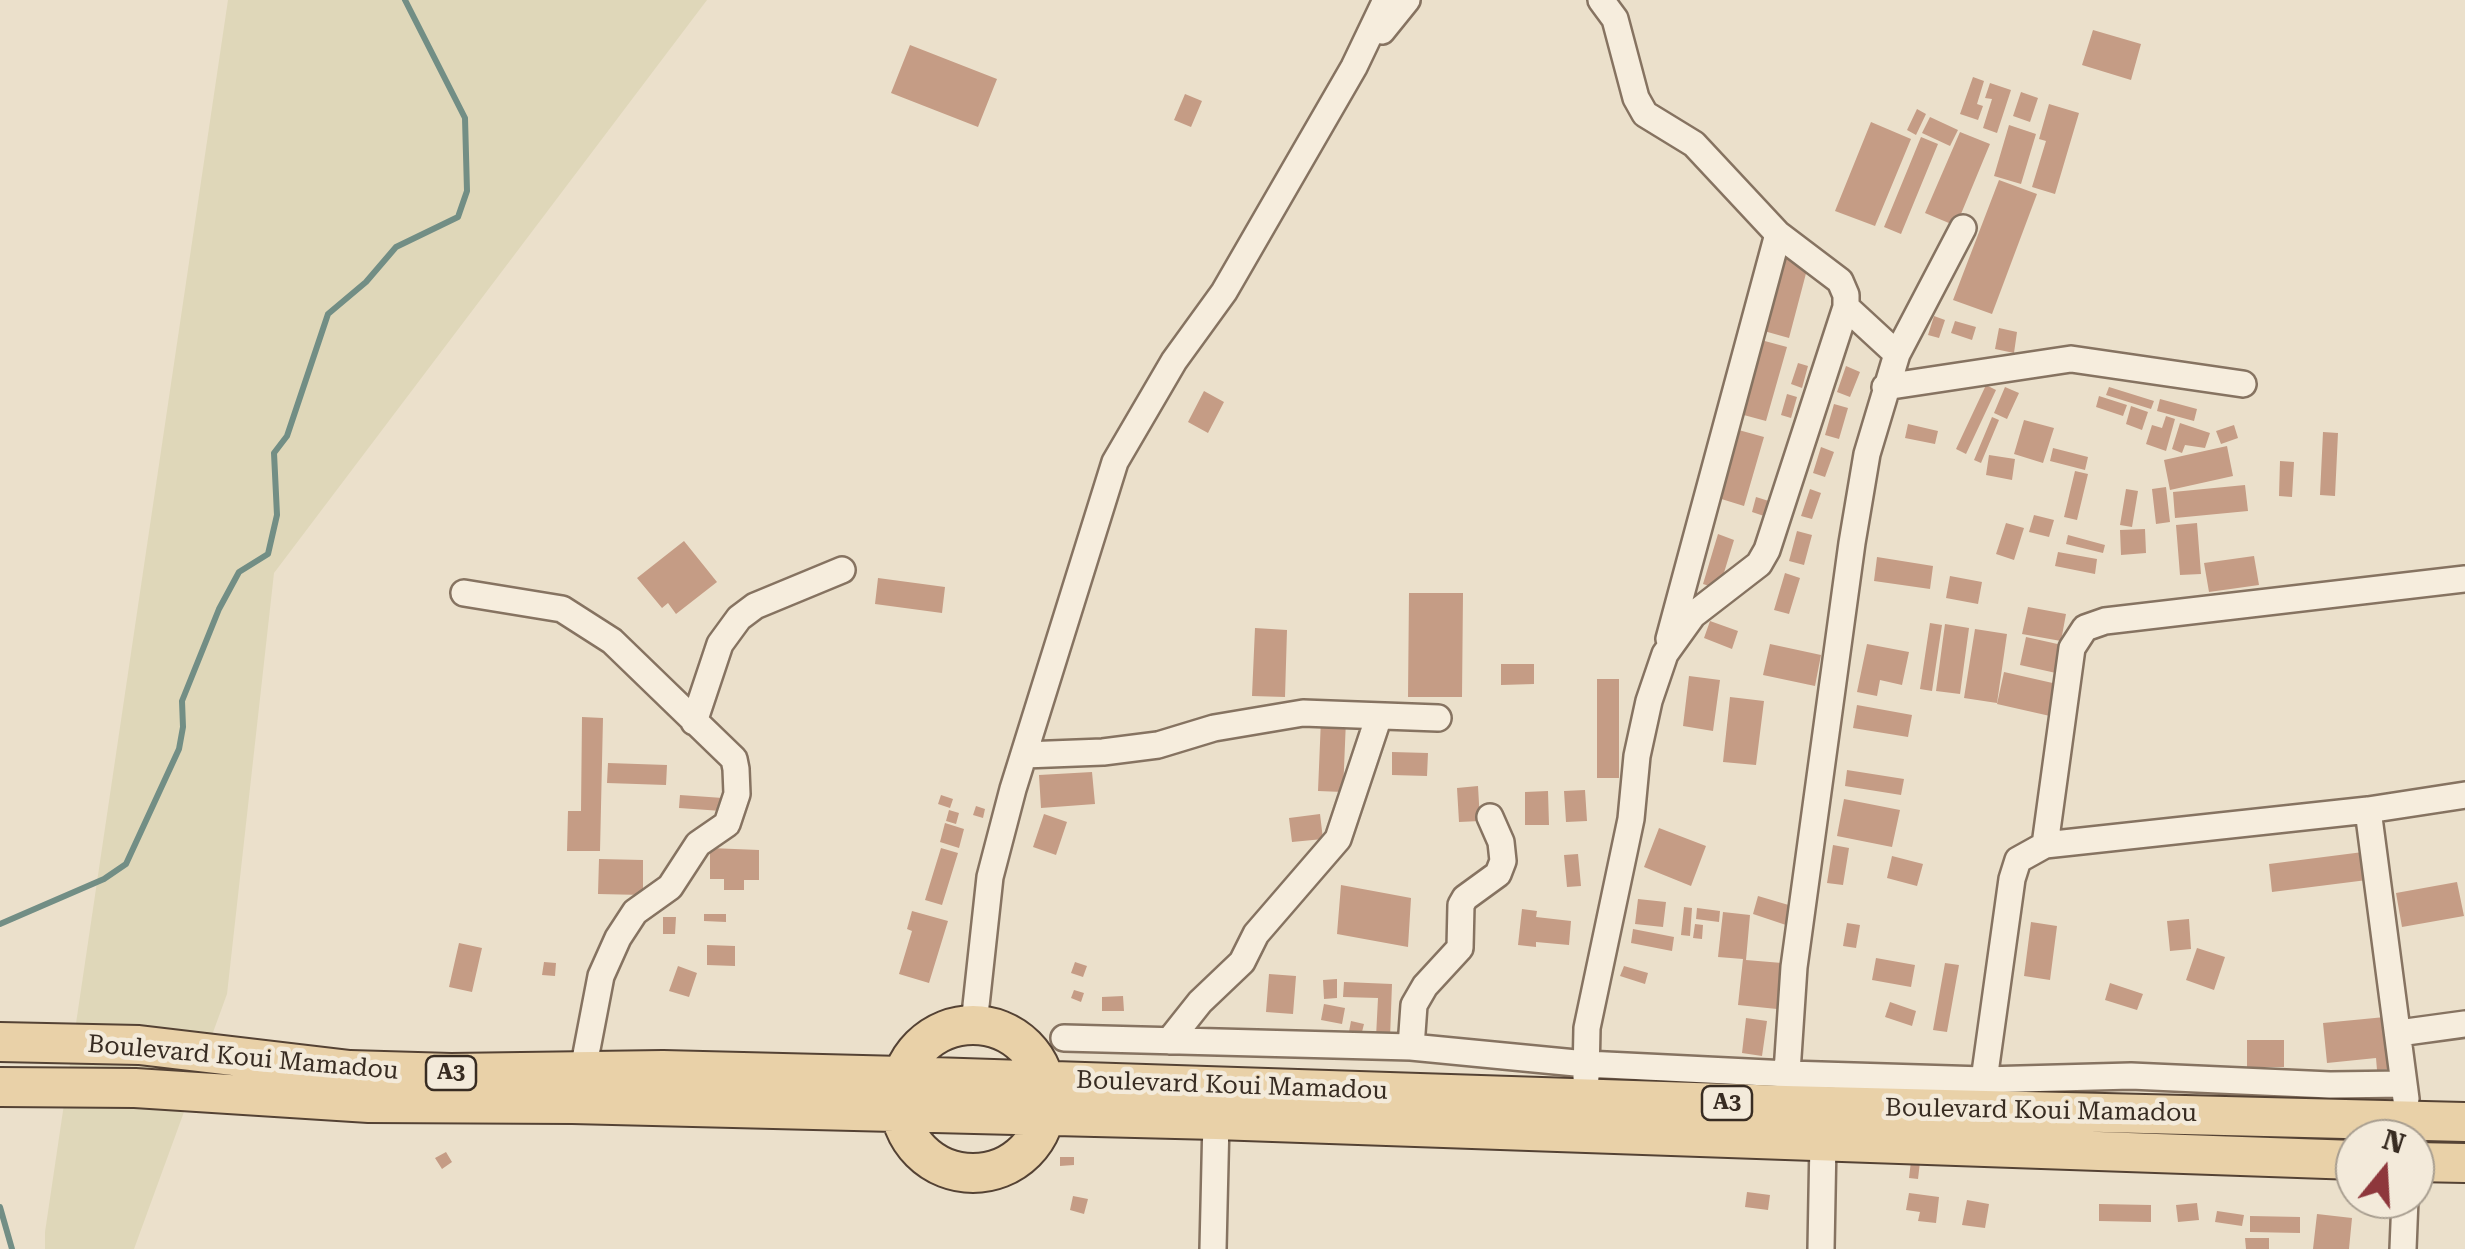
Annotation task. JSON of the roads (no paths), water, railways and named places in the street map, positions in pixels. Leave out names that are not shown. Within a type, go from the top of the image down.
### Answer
[{"type":"main road","points":[[974,1024],[998,1028],[1019,1040],[1036,1058],[1046,1098],[1036,1140],[1019,1159],[996,1170],[971,1174],[946,1169],[924,1156],[908,1136],[900,1094],[912,1055],[929,1038],[950,1028],[974,1024]]},
{"type":"main road","name":"Boulevard Koui Mamadou","points":[[1,1042],[138,1045],[350,1070],[583,1070],[900,1094]]},
{"type":"main road","name":"Boulevard Koui Mamadou","points":[[1,1087],[135,1088],[386,1103],[900,1094],[1046,1098],[1586,1081],[2406,1115],[2465,1122]]},
{"type":"main road","name":"Boulevard Koui Mamadou","points":[[1046,1098],[1216,1120],[2335,1159]]},
{"type":"main road","points":[[2435,1162],[2465,1163]]},
{"type":"street","points":[[974,1024],[990,877],[1115,462],[1174,361],[1224,292],[1354,67],[1386,0]]},
{"type":"street","points":[[1354,67],[1407,0]]},
{"type":"street","points":[[1601,0],[1615,19],[1644,114],[1694,144],[1778,234],[1840,280],[1846,295],[1846,306],[1767,550],[1759,564],[1693,615],[1665,654]]},
{"type":"street","points":[[1963,228],[1897,354],[1867,454],[1794,967],[1786,1089],[2131,1076],[2330,1085],[2406,1115],[2399,1033],[2368,810]]},
{"type":"street","points":[[1064,1038],[1410,1047],[1586,1081],[1588,1028],[1649,701],[1778,234]]},
{"type":"street","points":[[1846,306],[1897,354]]},
{"type":"street","points":[[1885,387],[2071,359],[2243,384]]},
{"type":"street","points":[[694,722],[720,644],[738,618],[755,606],[842,570]]},
{"type":"street","points":[[2045,845],[2072,648],[2085,628],[2105,621],[2465,579]]},
{"type":"street","points":[[464,592],[562,609],[612,640],[734,758],[738,780],[728,824],[698,844],[670,886],[651,904],[635,912],[618,938],[601,976],[583,1070]]},
{"type":"street","points":[[1024,755],[1158,745],[1214,728],[1303,713],[1438,718]]},
{"type":"street","points":[[1169,1041],[1200,1002],[1242,962],[1256,934],[1338,839],[1379,716]]},
{"type":"street","points":[[1984,1080],[2012,879],[2018,860],[2045,845],[2368,810],[2465,795]]},
{"type":"street","points":[[1410,1047],[1414,1006],[1425,986],[1460,948],[1461,904],[1498,874],[1503,860],[1502,842],[1490,817]]},
{"type":"street","points":[[2399,1033],[2465,1024]]},
{"type":"street","points":[[1212,1249],[1216,1120]]},
{"type":"street","points":[[1822,1249],[1823,1142]]},
{"type":"street","points":[[2403,1249],[2404,1219]]},
{"type":"waterway","points":[[0,924],[104,879],[126,864],[179,749],[182,701],[219,609],[239,572],[268,554],[277,515],[274,453],[287,436],[328,314],[366,282],[396,247],[458,217],[467,191],[465,118],[405,0]]},
{"type":"waterway","points":[[0,1207],[12,1249]]}]
